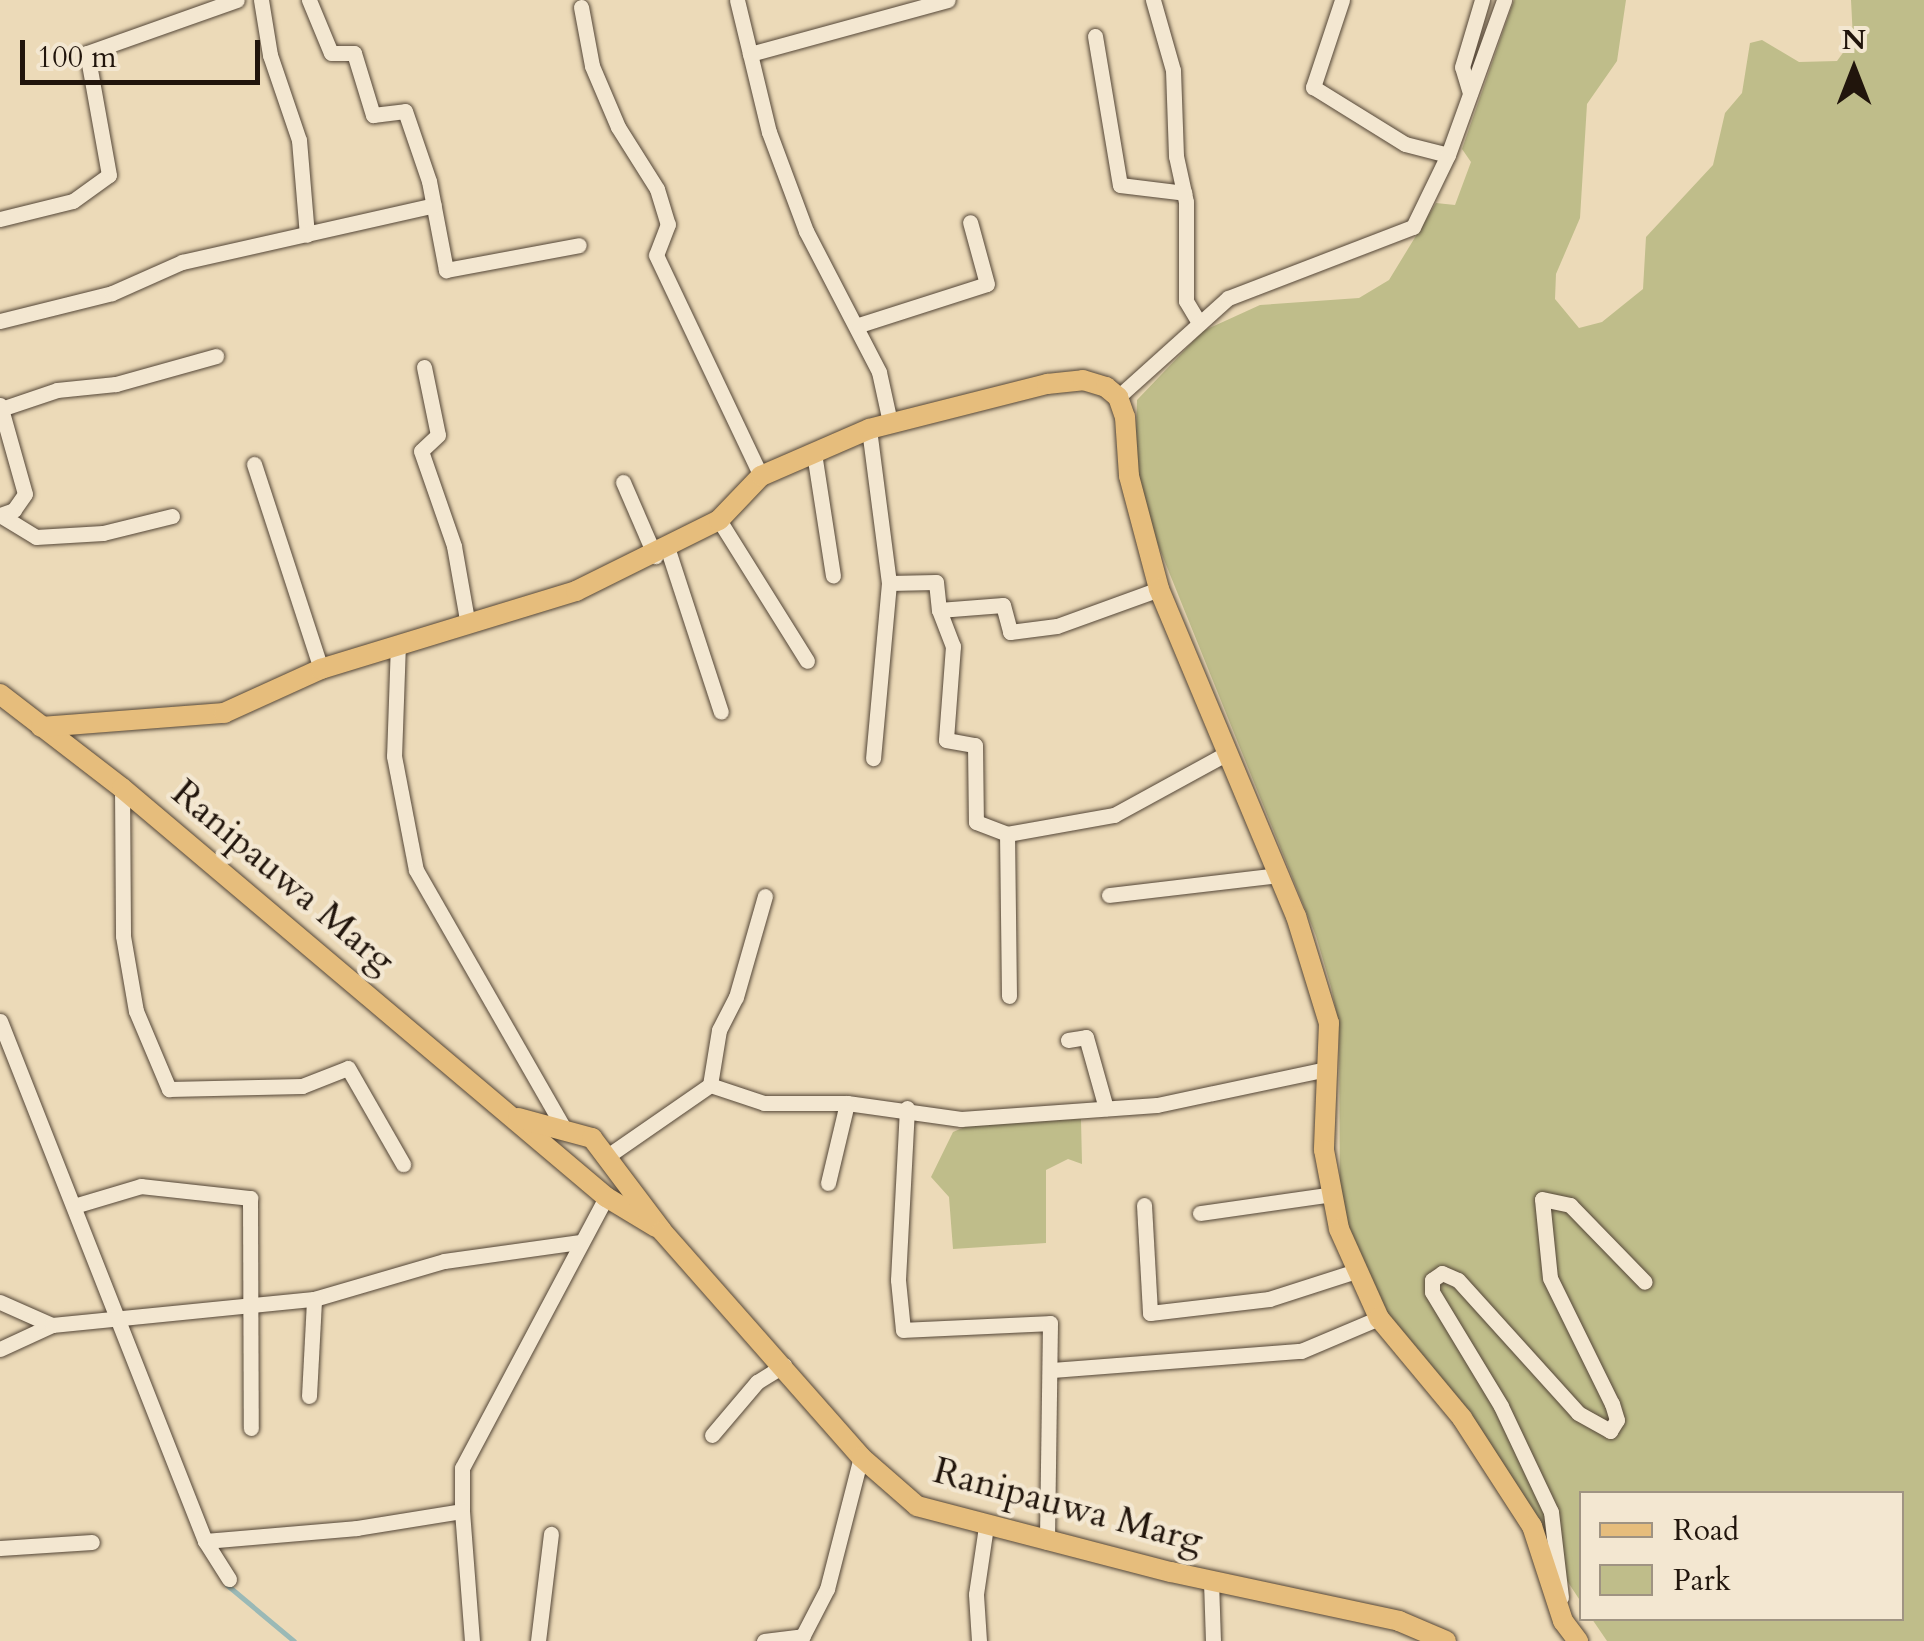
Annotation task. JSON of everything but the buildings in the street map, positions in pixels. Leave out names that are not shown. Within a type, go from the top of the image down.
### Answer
[{"type":"main road","points":[[42,727],[224,712],[321,669],[576,590],[661,553],[719,520],[761,476],[890,422],[1065,382],[1094,383],[1118,397],[1138,518],[1160,589],[1278,875],[1328,1023],[1327,1195],[1379,1318],[1462,1418],[1532,1526],[1563,1622],[1578,1641]]},
{"type":"main road","name":"Ranipauwa Marg","points":[[0,694],[122,788],[518,1118],[606,1198],[662,1231],[861,1457],[917,1506],[1446,1641]]},
{"type":"main road","points":[[518,1118],[563,1127],[592,1138],[609,1155],[662,1231]]},
{"type":"street","points":[[0,219],[73,201],[109,175],[88,53],[237,0]]},
{"type":"street","points":[[261,0],[270,55],[298,140],[307,235]]},
{"type":"street","points":[[309,0],[331,53],[354,53],[372,115],[405,111],[434,205],[446,270],[579,245]]},
{"type":"street","points":[[737,0],[769,132],[806,231],[859,325],[890,422]]},
{"type":"street","points":[[750,54],[948,0]]},
{"type":"street","points":[[1152,0],[1173,70],[1185,192],[1186,301],[1199,323]]},
{"type":"street","points":[[1342,0],[1314,86],[1405,144],[1448,155]]},
{"type":"street","points":[[1470,93],[1462,66],[1482,0]]},
{"type":"street","points":[[1118,397],[1228,298],[1412,227],[1448,155],[1504,0]]},
{"type":"street","points":[[581,6],[592,66],[668,224],[656,255],[761,476]]},
{"type":"street","points":[[1095,36],[1120,185],[1185,192]]},
{"type":"street","points":[[0,321],[112,292],[182,262],[434,205]]},
{"type":"street","points":[[859,325],[986,284],[970,222]]},
{"type":"street","points":[[172,516],[103,533],[36,537],[0,515],[14,510],[25,494],[1,407],[57,390],[116,384],[216,356]]},
{"type":"street","points":[[424,367],[438,435],[420,451],[454,546],[468,625]]},
{"type":"street","points":[[869,429],[889,583],[873,758]]},
{"type":"street","points":[[814,453],[833,576]]},
{"type":"street","points":[[254,464],[321,669]]},
{"type":"street","points":[[623,482],[661,553],[721,712]]},
{"type":"street","points":[[719,520],[807,662]]},
{"type":"street","points":[[889,583],[936,582],[939,610],[953,646],[946,740],[975,745],[976,822],[1007,834],[1114,815],[1229,752]]},
{"type":"street","points":[[939,610],[1003,606],[1006,628],[1027,631],[1123,606],[1160,589]]},
{"type":"street","points":[[398,643],[394,756],[416,870],[563,1127]]},
{"type":"street","points":[[122,788],[123,936],[136,1010],[169,1090],[302,1086],[348,1068],[404,1164]]},
{"type":"street","points":[[1007,834],[1010,996]]},
{"type":"street","points":[[1109,895],[1278,875]]},
{"type":"street","points":[[609,1155],[710,1086],[720,1030],[764,896]]},
{"type":"street","points":[[0,1020],[205,1541],[230,1579]]},
{"type":"street","points":[[1068,1040],[1086,1037],[1106,1108]]},
{"type":"street","points":[[710,1086],[764,1103],[846,1103],[906,1108],[961,1119],[1156,1105],[1327,1069]]},
{"type":"street","points":[[828,1182],[846,1103]]},
{"type":"street","points":[[906,1108],[898,1280],[902,1330],[1050,1323],[1047,1542]]},
{"type":"street","points":[[74,1206],[141,1186],[250,1198],[255,1306],[251,1428]]},
{"type":"street","points":[[1200,1213],[1327,1195]]},
{"type":"street","points":[[472,1641],[462,1468],[548,1317],[578,1242],[606,1198]]},
{"type":"street","points":[[1563,1622],[1550,1512],[1501,1406],[1432,1292],[1432,1280],[1442,1274],[1458,1280],[1578,1413],[1610,1431],[1617,1420],[1612,1404],[1550,1278],[1542,1199],[1570,1205],[1646,1282]]},
{"type":"street","points":[[1144,1206],[1150,1313],[1269,1300],[1356,1270]]},
{"type":"street","points":[[0,1349],[52,1325],[314,1299],[444,1261],[578,1242]]},
{"type":"street","points":[[309,1396],[314,1299]]},
{"type":"street","points":[[0,1302],[52,1325]]},
{"type":"street","points":[[1052,1370],[1301,1351],[1379,1318]]},
{"type":"street","points":[[712,1435],[756,1382],[784,1366]]},
{"type":"street","points":[[764,1641],[802,1638],[828,1589],[861,1457]]},
{"type":"street","points":[[205,1541],[357,1528],[462,1511]]},
{"type":"street","points":[[979,1641],[976,1594],[986,1526]]},
{"type":"street","points":[[538,1641],[551,1534]]},
{"type":"street","points":[[0,1548],[92,1542]]},
{"type":"street","points":[[1211,1581],[1213,1641]]},
{"type":"green space","points":[[1514,0],[1626,0],[1617,61],[1587,104],[1580,218],[1556,274],[1555,299],[1579,328],[1602,322],[1643,289],[1646,237],[1713,165],[1725,113],[1742,93],[1750,43],[1762,40],[1799,62],[1837,61],[1853,39],[1851,0],[1924,0],[1924,1641],[1607,1641],[1593,1621],[1904,1621],[1904,1491],[1579,1491],[1579,1599],[1456,1411],[1385,1319],[1340,1216],[1339,1024],[1331,987],[1316,936],[1148,520],[1135,466],[1137,400],[1203,331],[1260,305],[1359,298],[1389,280],[1436,203],[1455,205],[1471,162],[1462,149]]},
{"type":"green space","points":[[1081,1119],[1082,1164],[1068,1159],[1046,1170],[1046,1243],[953,1249],[949,1197],[931,1177],[953,1132],[972,1124]]},
{"type":"waterway","points":[[227,1585],[294,1641]]}]
